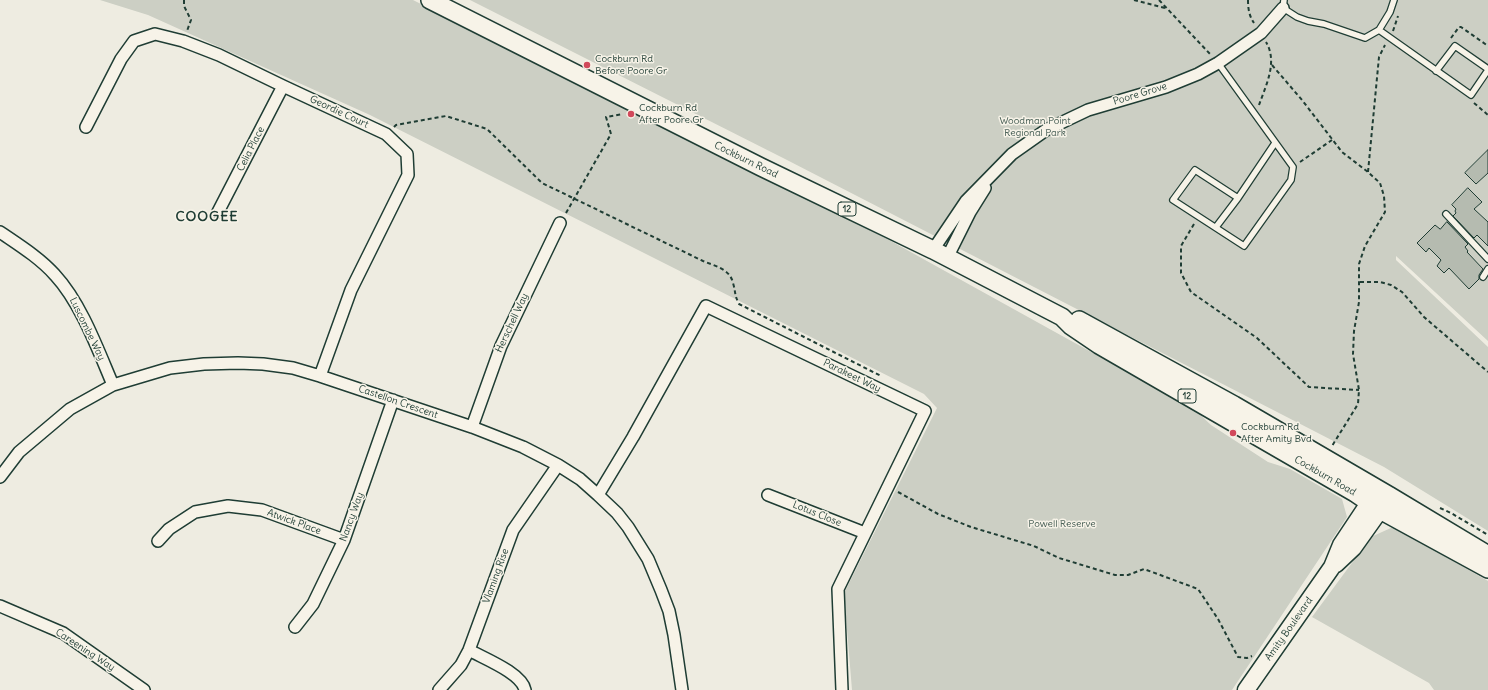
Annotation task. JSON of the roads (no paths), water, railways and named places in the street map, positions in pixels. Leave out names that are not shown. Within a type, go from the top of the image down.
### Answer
[{"type":"main road","name":"Cockburn Road","points":[[430,0],[754,164],[940,254],[1062,317],[1070,316],[1081,320],[1234,405],[1488,569]]},
{"type":"main road","name":"Cockburn Road","points":[[1379,500],[1488,555]]},
{"type":"street","name":"Poore Grove","points":[[940,254],[966,201],[1012,154],[1046,130],[1088,110],[1166,87],[1198,74],[1261,33],[1284,4]]},
{"type":"street","name":"Geordie Court","points":[[86,127],[121,59],[134,41],[155,34],[183,41],[219,55],[386,134],[407,154],[408,175],[351,290],[320,376]]},
{"type":"street","name":"Celia Place","points":[[218,212],[283,86]]},
{"type":"street","name":"Poore Grove","points":[[940,254],[970,212],[994,174]]},
{"type":"street","name":"Herschell Way","points":[[472,427],[501,346],[560,223]]},
{"type":"street","name":"Luscombe Way","points":[[0,232],[38,259],[56,275],[76,304],[113,385]]},
{"type":"street","name":"Parakeet Way","points":[[598,494],[634,437],[706,306],[925,411],[838,589],[842,690]]},
{"type":"street","name":"Castellon Crescent","points":[[0,477],[19,452],[70,409],[113,385],[170,368],[204,364],[263,364],[293,368],[320,376],[472,427],[523,448],[558,465],[580,479],[598,494],[617,513],[628,527],[648,559],[669,611],[682,690]]},
{"type":"street","name":"Nancy Way","points":[[295,627],[313,604],[344,540],[393,400]]},
{"type":"street","name":"Vlaming Rise","points":[[439,690],[461,665],[469,650],[513,530],[558,465]]},
{"type":"street","name":"Lotus Close","points":[[768,495],[865,533]]},
{"type":"street","name":"Amity Boulevard","points":[[1246,690],[1332,567],[1353,548],[1379,500]]},
{"type":"street","name":"Atwick Place","points":[[158,541],[168,529],[195,512],[228,506],[262,510],[344,540]]},
{"type":"street","name":"Careening Way","points":[[0,606],[63,633],[144,690]]},
{"type":"street","points":[[469,650],[510,671],[525,686],[525,690]]},
{"type":"lane","points":[[1284,4],[1297,16],[1308,21],[1324,24],[1365,38],[1378,30],[1390,12],[1394,0]]},
{"type":"lane","points":[[1378,30],[1390,37],[1436,71],[1471,95],[1488,70],[1455,46],[1436,71]]},
{"type":"lane","points":[[1218,62],[1293,167],[1290,180],[1244,246],[1173,200],[1195,170],[1238,198]]},
{"type":"lane","points":[[1216,227],[1238,198],[1275,143]]},
{"type":"lane","points":[[1446,214],[1488,259]]},
{"type":"lane","points":[[1483,278],[1488,269]]},
{"type":"place","name":"Cockburn Rd Before Poore Gr","points":[[587,65]]},
{"type":"place","name":"Cockburn Rd After Poore Gr","points":[[631,114]]},
{"type":"place","name":"Cockburn Rd After Amity Bvd","points":[[1233,433]]},
{"type":"district","name":"COOGEE","points":[[207,217]]},
{"type":"park label","name":"Woodman Point Regional Park","points":[[1035,126]]},
{"type":"park label","name":"Powell Reserve","points":[[1062,524]]}]
